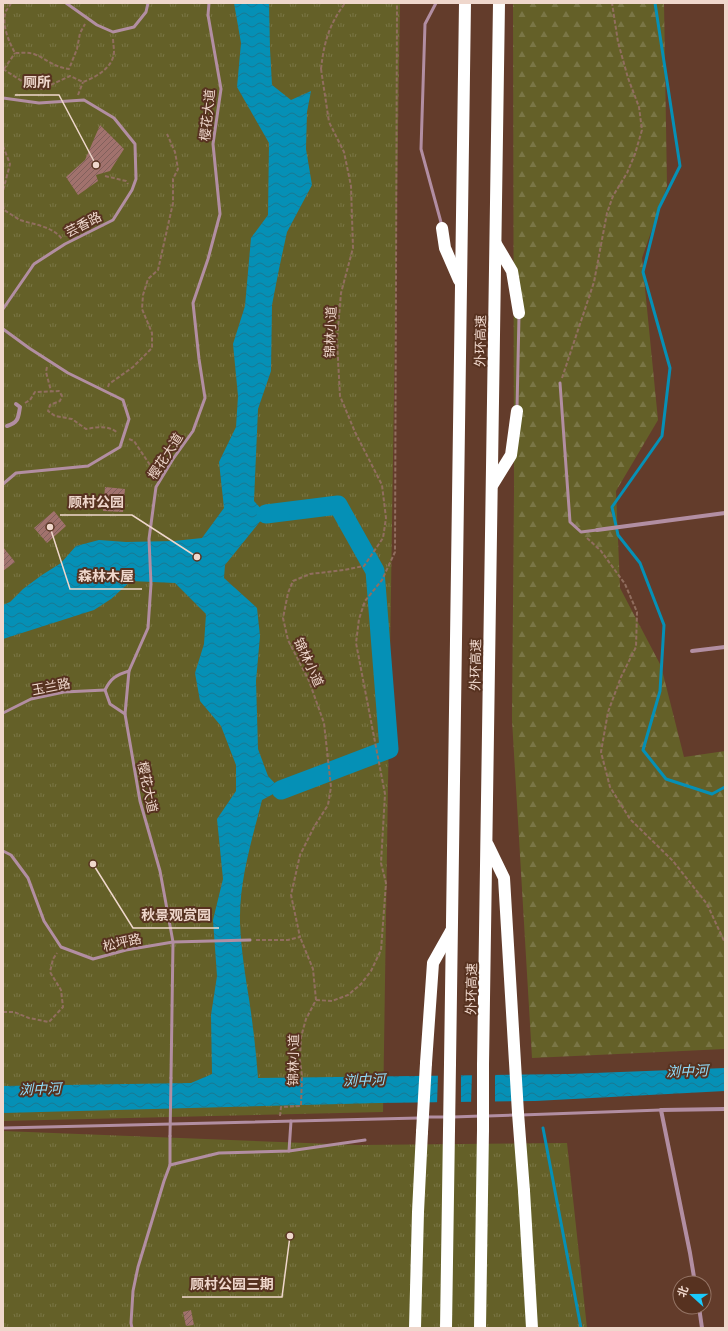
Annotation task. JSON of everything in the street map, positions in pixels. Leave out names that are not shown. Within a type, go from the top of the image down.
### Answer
[{"type":"highway","name":"外环高速","points":[[446,1328],[465,3]]},
{"type":"highway","name":"外环高速","points":[[480,1328],[499,3]]},
{"type":"highway","points":[[442,228],[445,248],[461,285]]},
{"type":"highway","points":[[496,243],[512,271],[519,313]]},
{"type":"highway","points":[[492,485],[511,455],[517,411]]},
{"type":"highway","points":[[487,842],[504,878],[532,1328]]},
{"type":"highway","points":[[415,1328],[422,1132],[433,963],[452,930]]},
{"type":"street","points":[[7,426],[14,424],[18,419],[18,405]]},
{"type":"street","points":[[597,530],[725,513]]},
{"type":"street","points":[[692,651],[725,647]]},
{"type":"street","points":[[694,1275],[661,1110],[725,1109]]},
{"type":"street","points":[[700,1315],[702,1328]]},
{"type":"lane","points":[[66,3],[97,25],[113,32],[134,27],[146,12],[148,3]]},
{"type":"lane","name":"樱花大道","points":[[170,1165],[173,942],[160,871],[140,801],[125,714],[129,671],[148,628],[151,584],[149,539],[156,488],[173,459],[193,431],[205,398],[193,302],[208,259],[220,214],[213,144],[221,89],[208,16],[209,3]]},
{"type":"lane","points":[[436,3],[425,24],[421,149],[442,228]]},
{"type":"lane","name":"芸香路","points":[[3,98],[39,103],[84,100],[114,118],[135,144],[136,179],[132,190],[113,220],[65,244],[34,264],[3,309]]},
{"type":"lane","points":[[517,411],[519,313]]},
{"type":"lane","points":[[3,329],[68,373],[122,400],[129,419],[120,447],[88,466],[16,473],[3,484]]},
{"type":"lane","points":[[560,383],[570,522],[581,532],[597,530]]},
{"type":"lane","points":[[125,714],[110,704],[105,690],[110,680],[129,671]]},
{"type":"lane","name":"玉兰路","points":[[3,713],[31,699],[64,692],[105,690]]},
{"type":"lane","points":[[3,851],[11,855],[28,878],[44,921],[61,947]]},
{"type":"lane","name":"松坪路","points":[[61,947],[93,959],[126,950],[173,942],[250,940]]},
{"type":"lane","points":[[3,1128],[661,1110]]},
{"type":"lane","points":[[290,1151],[291,1121]]},
{"type":"lane","points":[[132,1328],[133,1291],[138,1267],[170,1165],[218,1153],[290,1151],[365,1140]]},
{"type":"path","points":[[11,3],[6,12],[4,22],[10,43],[15,53]]},
{"type":"path","name":"锦林小道","points":[[300,937],[291,895],[300,855],[314,827],[328,805],[331,787],[324,723],[309,681],[288,640],[283,618],[288,593],[293,581],[310,574],[364,566],[383,538],[386,518],[382,485],[340,396],[337,340],[341,293],[353,248],[351,186],[344,152],[329,122],[321,69],[324,45],[336,15],[345,3]]},
{"type":"path","points":[[250,940],[288,940],[300,937],[313,969],[316,1000],[332,1001],[348,995],[361,984],[372,971],[381,950],[386,883],[381,863],[385,794],[356,643],[359,619],[365,601],[382,580],[395,552],[396,3]]},
{"type":"path","points":[[560,383],[594,282],[607,213],[613,196],[627,173],[635,154],[642,130],[639,107],[628,78],[618,42],[612,3]]},
{"type":"path","points":[[70,76],[69,69],[77,49],[80,33],[89,19]]},
{"type":"path","points":[[69,69],[51,64],[26,52],[15,53],[3,69],[28,85],[42,89],[70,76],[83,82],[96,77],[109,64],[114,53],[113,32]]},
{"type":"path","points":[[77,100],[83,82]]},
{"type":"path","points":[[106,392],[109,384],[133,367],[152,348],[152,333],[142,309],[142,295],[148,279],[158,270],[173,203],[173,179],[178,168],[175,152],[167,134]]},
{"type":"path","points":[[3,146],[10,164],[3,191]]},
{"type":"path","points":[[105,176],[126,181],[132,190]]},
{"type":"path","points":[[3,205],[4,210],[19,219],[42,226],[58,234],[65,244]]},
{"type":"path","points":[[49,361],[46,372],[51,391]]},
{"type":"path","points":[[18,405],[30,400],[35,392],[59,391],[62,396],[60,401],[50,405],[48,411],[55,416],[72,419],[86,429],[101,426],[114,429],[124,437],[134,440],[160,480]]},
{"type":"path","points":[[581,532],[601,551],[625,584],[637,612],[636,647],[621,678],[608,712],[601,752],[610,787],[630,819],[673,861],[707,904],[725,943]]},
{"type":"path","points":[[3,1012],[14,1012],[29,1018],[49,1022],[63,1007],[61,990],[50,972],[53,959],[61,947]]},
{"type":"path","name":"锦林小道","points":[[280,1121],[281,1107],[301,1106],[302,1076],[300,1036],[306,1019],[316,1000]]},
{"type":"green space","points":[[3,3],[400,3],[383,1112],[3,1121]]},
{"type":"green space","points":[[513,3],[664,3],[667,186],[642,258],[658,420],[616,491],[620,588],[661,666],[684,757],[725,751],[725,1049],[532,1058],[512,720],[514,491]]},
{"type":"green space","points":[[3,1131],[358,1145],[567,1143],[587,1328],[3,1328]]},
{"type":"water","name":"浏中河","points":[[234,3],[269,3],[272,85],[291,100],[311,91],[307,112],[306,149],[312,185],[287,232],[272,305],[271,371],[258,409],[254,501],[266,514],[225,565],[224,578],[257,608],[260,636],[256,681],[258,749],[268,776],[281,790],[262,800],[247,860],[240,907],[242,951],[253,1028],[258,1078],[568,1074],[725,1068],[725,1091],[535,1101],[379,1103],[3,1113],[3,1086],[191,1083],[212,1074],[211,1015],[217,976],[213,920],[223,879],[217,819],[236,791],[236,765],[221,726],[200,701],[195,673],[204,644],[206,614],[175,583],[131,581],[111,599],[94,610],[3,639],[3,605],[10,602],[23,589],[61,563],[76,546],[99,540],[126,542],[174,541],[202,538],[224,508],[219,462],[236,427],[238,396],[233,344],[245,306],[251,238],[268,215],[269,143],[237,87],[241,43]]},
{"type":"pier","points":[[438,1073],[461,1073],[461,1104],[437,1105]]},
{"type":"pier","points":[[472,1073],[495,1073],[495,1104],[471,1104]]},
{"type":"building","points":[[100,125],[124,149],[110,171],[96,175],[98,181],[78,195],[66,177],[85,160]]},
{"type":"building","points":[[105,487],[125,489],[123,512],[103,511]]},
{"type":"building","points":[[54,511],[66,526],[47,543],[34,528]]},
{"type":"building","points":[[3,547],[15,562],[3,571]]},
{"type":"building","points":[[191,1310],[194,1325],[186,1326],[183,1312]]},
{"type":"waterway","points":[[655,3],[680,166],[659,208],[643,272],[670,368],[662,436],[612,507],[618,535],[640,563],[664,625],[660,691],[643,750],[666,779],[712,794],[725,787]]},
{"type":"waterway","points":[[266,514],[338,505],[375,571],[389,749],[281,790]]},
{"type":"waterway","points":[[543,1128],[581,1328]]},
{"type":"place","name":"厕所","points":[[96,165]]},
{"type":"place","name":"森林木屋","points":[[50,527]]},
{"type":"place","name":"顾村公园","points":[[197,557]]},
{"type":"place","name":"秋景观赏园","points":[[93,864]]},
{"type":"place","name":"顾村公园三期","points":[[290,1236]]}]
